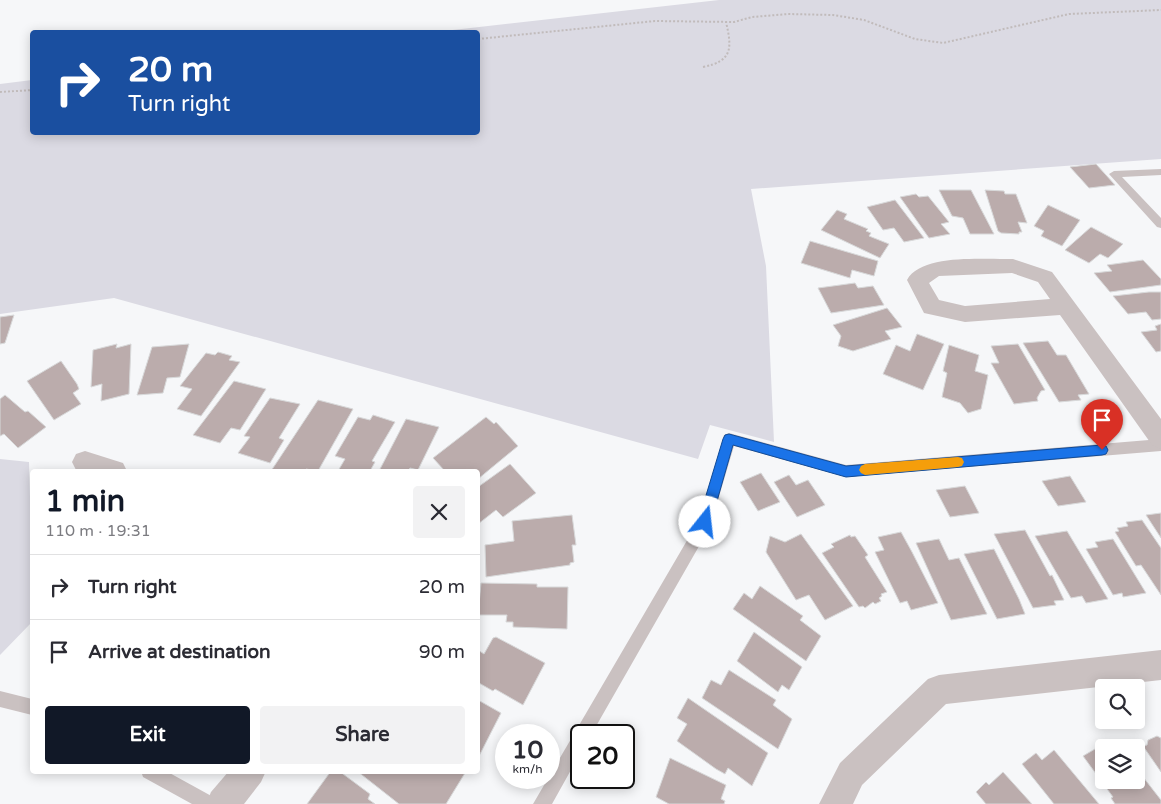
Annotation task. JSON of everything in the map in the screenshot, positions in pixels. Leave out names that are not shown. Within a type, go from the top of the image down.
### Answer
[{"type":"street","points":[[1067,306],[965,314],[932,307],[917,280],[935,269],[1013,266],[1045,277],[1067,306],[1161,438]]},
{"type":"street","points":[[84,462],[107,469]]},
{"type":"street","points":[[836,804],[851,774],[939,690],[1161,665]]},
{"type":"street","points":[[223,804],[248,774]]},
{"type":"lane","points":[[1161,172],[1114,174],[1161,224]]},
{"type":"lane","points":[[588,724],[705,522],[729,439],[846,471],[1161,445]]},
{"type":"lane","points":[[0,698],[30,706]]},
{"type":"lane","points":[[542,804],[570,756]]},
{"type":"lane","points":[[154,774],[209,804]]},
{"type":"path","points":[[480,39],[655,21],[726,22],[752,17],[788,14],[833,15],[864,20],[915,39],[943,43],[1069,14],[1161,10]]},
{"type":"path","points":[[703,66],[719,62],[730,53],[732,45],[726,22]]},
{"type":"path","points":[[0,92],[30,90]]},
{"type":"shaded area","points":[[719,0],[1161,0],[1161,159],[751,189],[766,266],[774,442],[710,425],[698,459],[114,298],[0,314],[0,84],[30,80],[30,135],[480,135],[480,30],[453,30]]},
{"type":"shaded area","points":[[0,459],[29,462],[30,624],[0,655]]},
{"type":"building","points":[[1096,164],[1115,185],[1089,188],[1070,167]]},
{"type":"building","points":[[939,190],[971,190],[994,234],[970,234],[963,218],[952,216]]},
{"type":"building","points":[[985,190],[1016,194],[1027,223],[1018,222],[1022,232],[1019,232],[1019,234],[1001,233],[998,231]]},
{"type":"building","points":[[916,194],[919,197],[928,196],[949,222],[941,224],[950,234],[929,238],[900,197]]},
{"type":"building","points":[[895,200],[924,238],[904,242],[894,228],[883,230],[867,207]]},
{"type":"building","points":[[1048,205],[1080,220],[1062,246],[1041,236],[1044,231],[1034,226]]},
{"type":"building","points":[[837,210],[847,214],[844,219],[868,229],[866,231],[871,233],[869,236],[889,244],[880,258],[821,230]]},
{"type":"building","points":[[1091,227],[1123,244],[1108,258],[1100,254],[1089,263],[1065,250]]},
{"type":"building","points":[[810,241],[878,261],[874,276],[852,270],[850,278],[801,263]]},
{"type":"building","points":[[1143,260],[1161,279],[1161,285],[1110,292],[1094,273],[1112,271],[1107,265]]},
{"type":"building","points":[[855,283],[858,288],[873,286],[884,305],[831,313],[818,288]]},
{"type":"building","points":[[1161,292],[1161,319],[1152,320],[1146,312],[1128,314],[1113,296]]},
{"type":"building","points":[[887,308],[902,327],[885,331],[891,339],[853,351],[838,346],[841,336],[833,325]]},
{"type":"building","points":[[14,315],[5,343],[0,344],[0,317]]},
{"type":"building","points":[[1161,324],[1161,351],[1156,352],[1141,332],[1157,330],[1155,326]]},
{"type":"building","points":[[917,334],[944,344],[923,390],[883,374],[896,345],[910,351]]},
{"type":"building","points":[[1048,341],[1057,355],[1066,355],[1089,394],[1078,395],[1081,400],[1059,402],[1023,343]]},
{"type":"building","points":[[117,344],[116,348],[131,344],[129,394],[101,401],[102,384],[91,387],[93,350]]},
{"type":"building","points":[[189,344],[180,377],[167,378],[163,393],[137,395],[152,347]]},
{"type":"building","points":[[1018,344],[1045,390],[1041,391],[1037,398],[1038,401],[1014,404],[991,363],[999,363],[991,346]]},
{"type":"building","points":[[949,345],[979,355],[975,371],[988,375],[981,409],[968,413],[960,403],[942,397],[947,373],[943,371]]},
{"type":"building","points":[[218,352],[232,356],[229,360],[240,362],[201,416],[177,409],[192,389],[180,386],[206,353],[215,355]]},
{"type":"building","points":[[61,361],[77,384],[79,389],[73,393],[81,404],[54,420],[27,381]]},
{"type":"building","points":[[234,381],[266,389],[240,430],[231,428],[220,443],[193,435]]},
{"type":"building","points":[[5,395],[25,412],[28,411],[46,427],[18,448],[4,434],[0,436],[0,399]]},
{"type":"building","points":[[270,398],[300,404],[279,438],[284,440],[270,463],[238,453],[250,437],[244,436]]},
{"type":"building","points":[[318,400],[353,409],[319,469],[272,469]]},
{"type":"building","points":[[373,415],[395,422],[372,461],[375,462],[371,469],[339,469],[345,459],[335,456],[358,417],[370,420]]},
{"type":"building","points":[[486,417],[494,424],[496,422],[518,446],[480,477],[480,469],[443,469],[433,458]]},
{"type":"building","points":[[406,419],[439,427],[418,469],[380,469]]},
{"type":"building","points":[[510,464],[536,493],[503,517],[496,510],[480,522],[480,486]]},
{"type":"building","points":[[761,473],[780,502],[758,511],[740,482]]},
{"type":"building","points":[[789,475],[796,485],[808,480],[825,505],[797,517],[774,482]]},
{"type":"building","points":[[1070,476],[1086,502],[1058,506],[1042,481]]},
{"type":"building","points":[[965,486],[979,513],[950,517],[936,490]]},
{"type":"building","points":[[1161,513],[1161,538],[1146,515]]},
{"type":"building","points":[[572,515],[576,545],[572,545],[574,562],[570,563],[570,565],[486,577],[485,545],[514,541],[512,521]]},
{"type":"building","points":[[1142,520],[1161,548],[1161,595],[1141,565],[1136,566],[1115,532],[1119,531],[1117,528],[1128,526],[1126,522]]},
{"type":"building","points":[[1025,530],[1050,576],[1052,575],[1064,600],[1054,601],[1056,605],[1033,608],[994,534]]},
{"type":"building","points":[[1067,531],[1108,599],[1086,603],[1082,596],[1071,598],[1035,536]]},
{"type":"building","points":[[901,532],[938,603],[911,610],[907,601],[900,603],[875,552],[884,550],[878,537]]},
{"type":"building","points":[[801,534],[853,606],[825,620],[809,595],[796,600],[766,552],[770,536],[785,542]]},
{"type":"building","points":[[850,535],[851,537],[855,536],[868,555],[865,557],[887,592],[881,594],[882,596],[879,598],[881,601],[875,604],[873,602],[865,608],[863,606],[859,607],[822,553],[834,547],[831,544]]},
{"type":"building","points":[[939,539],[949,560],[959,558],[987,614],[951,620],[916,543]]},
{"type":"building","points":[[1113,539],[1146,593],[1123,597],[1122,593],[1113,595],[1086,549],[1098,547],[1095,542]]},
{"type":"building","points":[[994,549],[1025,614],[997,619],[964,554]]},
{"type":"building","points":[[481,583],[537,584],[537,587],[568,587],[567,629],[513,627],[513,622],[506,622],[507,615],[480,615]]},
{"type":"building","points":[[760,586],[803,616],[800,620],[821,636],[806,661],[733,609],[744,593],[752,599]]},
{"type":"building","points":[[754,632],[802,667],[789,690],[782,685],[778,692],[737,661]]},
{"type":"building","points":[[496,637],[545,663],[523,705],[495,689],[493,691],[480,684],[480,651],[484,654],[493,638]]},
{"type":"building","points":[[729,670],[776,700],[773,705],[792,719],[778,749],[702,698],[711,680],[721,685]]},
{"type":"building","points":[[688,698],[768,753],[752,786],[728,768],[725,774],[716,769],[677,741],[687,724],[677,718]]},
{"type":"building","points":[[480,701],[501,713],[480,754]]},
{"type":"building","points":[[1157,736],[1161,738],[1161,772],[1145,749],[1148,740]]},
{"type":"building","points":[[1095,749],[1095,772],[1083,756]]},
{"type":"building","points":[[1054,750],[1099,804],[1054,804],[1022,764],[1036,753],[1042,760]]},
{"type":"building","points":[[670,758],[726,785],[721,799],[725,801],[724,804],[669,804],[656,797]]},
{"type":"building","points":[[1003,772],[1032,804],[986,804],[976,792],[986,782],[989,785]]},
{"type":"building","points":[[329,774],[343,774],[370,794],[368,799],[375,804],[307,804]]},
{"type":"building","points":[[361,774],[464,774],[446,804],[399,804]]},
{"type":"building","points":[[1145,780],[1161,800],[1161,804],[1115,804],[1111,798],[1113,797],[1107,789],[1145,789]]},
{"type":"slow traffic","points":[[865,470],[958,462]]},
{"type":"route","points":[[705,522],[729,439],[846,471],[1102,450]]}]
